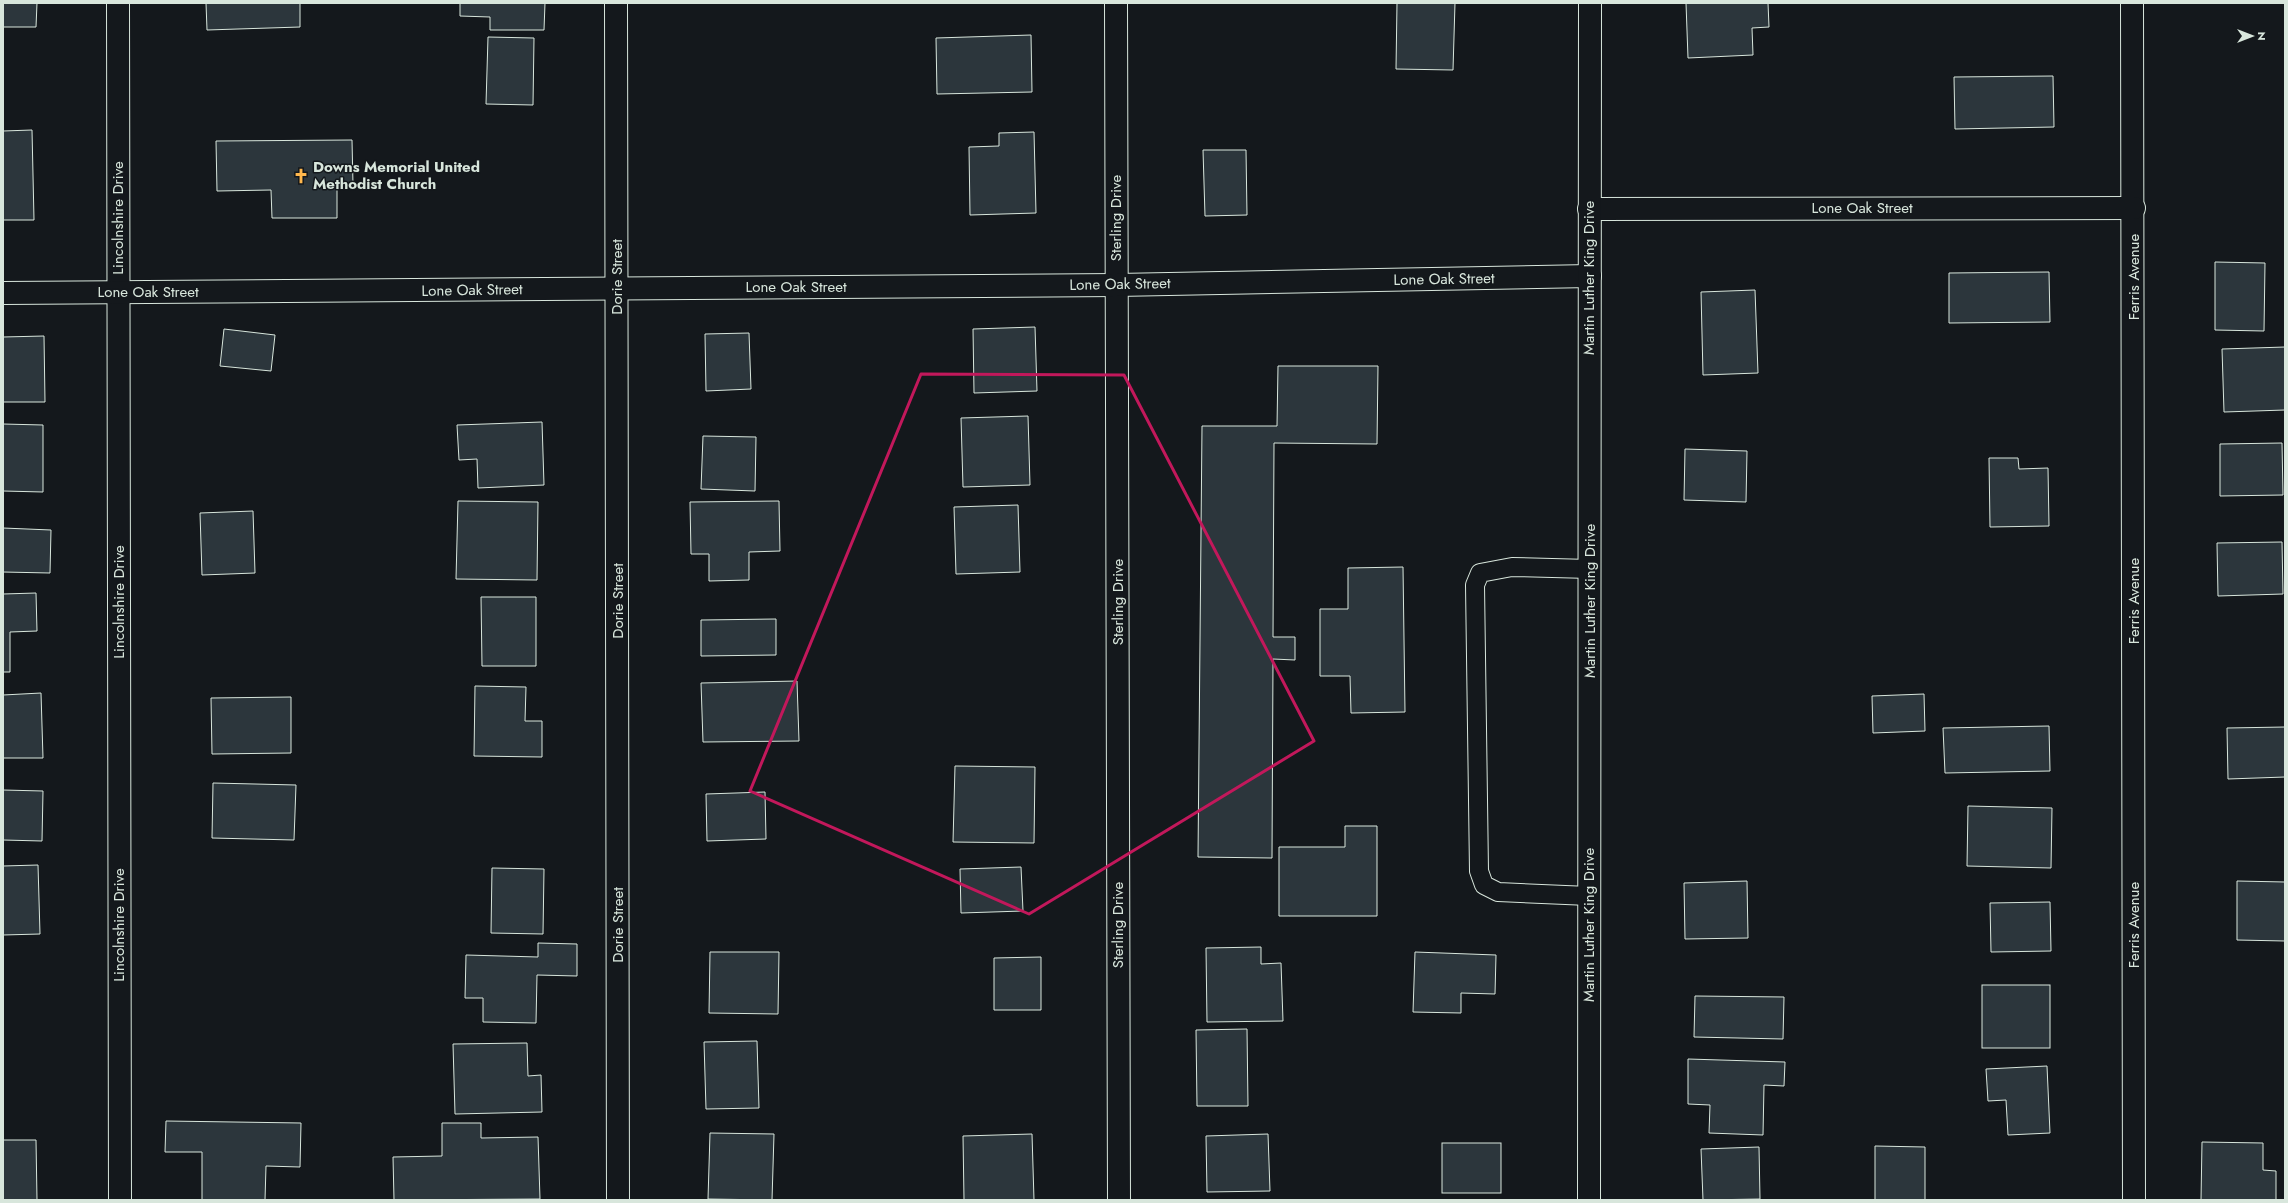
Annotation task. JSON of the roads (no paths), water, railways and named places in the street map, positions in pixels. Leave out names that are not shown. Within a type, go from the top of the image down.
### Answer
[{"type":"street","name":"Lincolnshire Drive","points":[[118,3],[120,1200]]},
{"type":"street","name":"Dorie Street","points":[[616,3],[618,288],[618,1200]]},
{"type":"street","name":"Sterling Drive","points":[[1116,3],[1119,1200]]},
{"type":"street","name":"Martin Luther King Drive","points":[[1589,1200],[1590,3]]},
{"type":"street","name":"Ferris Avenue","points":[[2132,3],[2134,208],[2134,1200]]},
{"type":"street","name":"Lone Oak Street","points":[[1589,209],[2134,208]]},
{"type":"street","name":"Lone Oak Street","points":[[3,293],[1117,285],[1590,276]]},
{"type":"lane","points":[[1589,896],[1498,892],[1484,885],[1479,871],[1476,585],[1480,574],[1512,567],[1590,570]]},
{"type":"place","name":"Downs Memorial United Methodist Church","points":[[301,176]]}]
